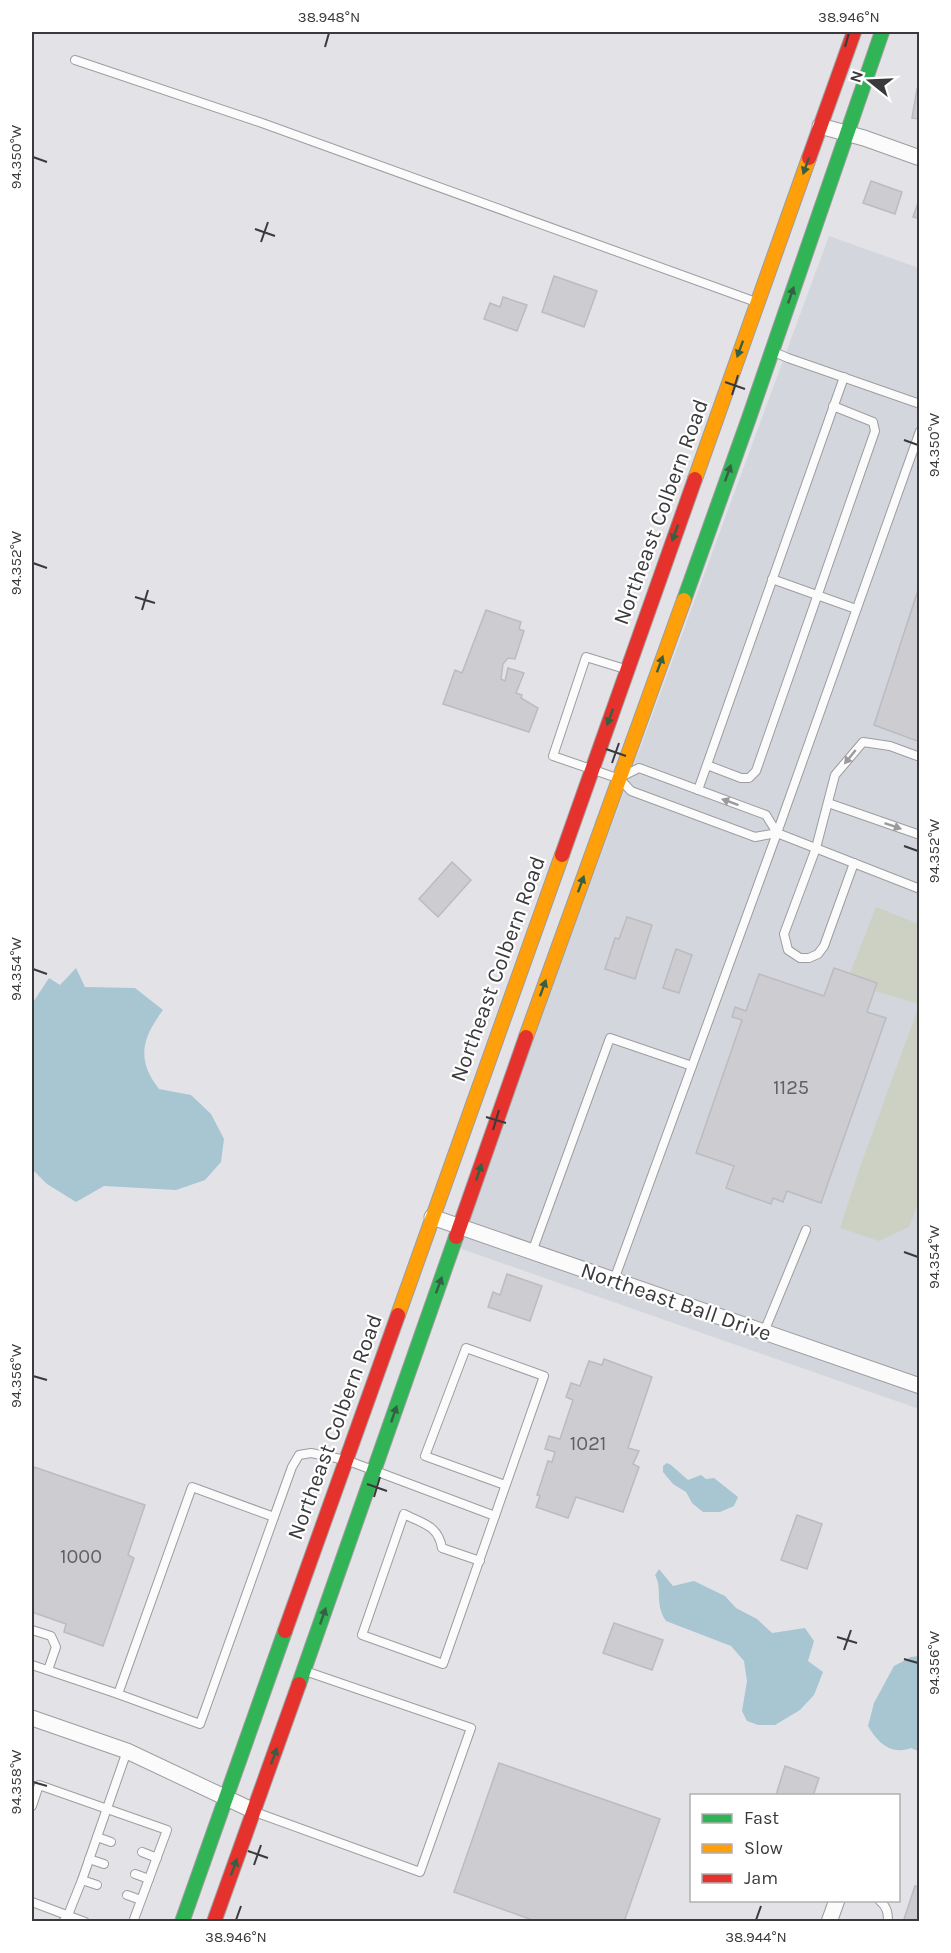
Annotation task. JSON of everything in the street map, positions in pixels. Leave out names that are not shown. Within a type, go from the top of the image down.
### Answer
[{"type":"main road","name":"Northeast Colbern Road","points":[[182,1922],[854,32]]},
{"type":"main road","points":[[214,1922],[772,351],[882,32]]},
{"type":"street","points":[[820,126],[864,138],[920,158]]},
{"type":"street","name":"Northeast Ball Drive","points":[[432,1217],[920,1386]]},
{"type":"street","points":[[32,1718],[127,1751],[254,1811]]},
{"type":"street","points":[[830,1922],[836,1902]]},
{"type":"lane","points":[[75,60],[262,123],[757,303]]},
{"type":"lane","points":[[772,351],[920,404]]},
{"type":"lane","points":[[698,790],[844,377]]},
{"type":"lane","points":[[707,765],[741,778],[749,778],[756,771],[875,431],[873,422],[834,406]]},
{"type":"lane","points":[[614,1280],[777,833],[920,430]]},
{"type":"lane","points":[[772,579],[856,609]]},
{"type":"lane","points":[[627,669],[586,657],[553,756],[619,778],[631,791],[755,837],[777,833],[920,889]]},
{"type":"lane","points":[[854,863],[824,946],[818,954],[809,958],[800,958],[788,950],[784,934],[816,848],[835,775],[862,742],[891,746],[920,757]]},
{"type":"lane","points":[[619,778],[639,768],[766,815],[777,833]]},
{"type":"lane","points":[[828,803],[920,835]]},
{"type":"lane","points":[[532,1252],[610,1038],[692,1066]]},
{"type":"lane","points":[[764,1332],[806,1230]]},
{"type":"lane","points":[[480,1561],[442,1548],[441,1540],[435,1530],[404,1514],[362,1635],[443,1664],[480,1561],[544,1376],[466,1348],[425,1456],[506,1485]]},
{"type":"lane","points":[[32,1665],[200,1724],[292,1467],[299,1455],[310,1453],[346,1460],[375,1469],[495,1516]]},
{"type":"lane","points":[[118,1694],[192,1487],[274,1517]]},
{"type":"lane","points":[[32,1630],[51,1636],[56,1647],[48,1670]]},
{"type":"lane","points":[[254,1811],[420,1872],[471,1728],[304,1671]]},
{"type":"lane","points":[[66,1918],[82,1880],[127,1751]]},
{"type":"lane","points":[[32,1806],[39,1785],[167,1830],[133,1922]]},
{"type":"lane","points":[[97,1837],[111,1842]]},
{"type":"lane","points":[[142,1852],[157,1858]]},
{"type":"lane","points":[[89,1859],[104,1864]]},
{"type":"lane","points":[[135,1874],[149,1879]]},
{"type":"lane","points":[[82,1880],[97,1885]]},
{"type":"lane","points":[[127,1895],[141,1900]]},
{"type":"lane","points":[[32,1902],[66,1918],[85,1922]]},
{"type":"lane","points":[[881,1902],[888,1913],[888,1922]]},
{"type":"shaded area","points":[[829,236],[919,268],[919,1409],[456,1247]]},
{"type":"shaded area","points":[[876,907],[919,924],[919,1004],[875,991],[877,983],[850,973]]},
{"type":"shaded area","points":[[919,1006],[919,1201],[909,1227],[879,1241],[840,1228]]},
{"type":"water","points":[[76,968],[85,987],[135,988],[163,1010],[146,1040],[144,1049],[147,1068],[159,1089],[191,1095],[211,1114],[224,1139],[221,1162],[205,1180],[176,1190],[104,1186],[76,1202],[47,1184],[32,1169],[32,1004],[49,978],[60,985]]},
{"type":"water","points":[[667,1463],[688,1480],[701,1475],[706,1479],[714,1478],[738,1497],[734,1506],[720,1512],[703,1512],[692,1503],[686,1492],[673,1484],[663,1472],[663,1466]]},
{"type":"water","points":[[659,1569],[673,1586],[694,1581],[725,1596],[736,1608],[757,1619],[772,1633],[805,1628],[814,1641],[808,1661],[823,1672],[814,1695],[800,1710],[775,1725],[758,1725],[747,1721],[742,1711],[747,1681],[744,1661],[731,1646],[666,1621],[660,1608],[655,1575]]},
{"type":"water","points":[[919,1656],[919,1750],[891,1749],[880,1742],[868,1726],[874,1703],[894,1666],[911,1657]]},
{"type":"building","points":[[917,89],[920,89],[920,119],[912,118]]},
{"type":"building","points":[[871,181],[902,192],[895,214],[863,203]]},
{"type":"building","points":[[920,197],[920,219],[913,217]]},
{"type":"building","points":[[554,276],[597,291],[584,327],[542,312]]},
{"type":"building","points":[[503,297],[527,305],[517,331],[484,319],[490,303],[500,307]]},
{"type":"building","points":[[920,584],[920,742],[874,725]]},
{"type":"building","points":[[486,610],[521,622],[519,629],[524,631],[515,659],[508,658],[503,664],[501,679],[505,681],[508,668],[524,673],[516,693],[538,708],[529,732],[443,704],[455,670],[462,673]]},
{"type":"building","points":[[452,862],[471,880],[438,917],[419,899]]},
{"type":"building","points":[[627,917],[652,925],[635,979],[605,969],[615,938],[619,939]]},
{"type":"building","points":[[676,949],[692,955],[679,993],[663,988]]},
{"type":"building","points":[[834,968],[877,983],[867,1012],[886,1018],[821,1203],[787,1191],[783,1202],[773,1198],[771,1204],[726,1188],[734,1166],[696,1153],[742,1020],[732,1017],[735,1007],[746,1011],[759,974],[824,996]]},
{"type":"building","points":[[507,1274],[542,1286],[530,1321],[488,1307],[493,1292],[500,1295]]},
{"type":"building","points":[[604,1359],[652,1377],[628,1448],[639,1451],[633,1464],[639,1467],[623,1512],[576,1497],[568,1518],[536,1507],[540,1496],[537,1495],[548,1461],[552,1462],[555,1452],[545,1449],[549,1436],[560,1439],[573,1400],[566,1397],[571,1383],[580,1386],[589,1361],[602,1365]]},
{"type":"building","points":[[34,1467],[145,1505],[128,1555],[134,1558],[103,1646],[64,1632],[66,1624],[32,1612],[32,1476]]},
{"type":"building","points":[[797,1515],[822,1524],[807,1569],[781,1560]]},
{"type":"building","points":[[614,1623],[663,1640],[652,1670],[603,1653]]},
{"type":"building","points":[[499,1763],[660,1819],[624,1922],[538,1922],[454,1892]]},
{"type":"building","points":[[785,1766],[819,1778],[814,1794],[776,1794]]},
{"type":"building","points":[[915,1886],[920,1887],[920,1922],[903,1922]]},
{"type":"traffic: fast","points":[[684,600],[882,32]]},
{"type":"traffic: fast","points":[[299,1684],[456,1237]]},
{"type":"traffic: fast","points":[[182,1922],[285,1631]]},
{"type":"traffic: slow","points":[[695,479],[809,158]]},
{"type":"traffic: slow","points":[[526,1037],[684,600]]},
{"type":"traffic: slow","points":[[398,1315],[562,855]]},
{"type":"traffic: jam","points":[[809,158],[854,32]]},
{"type":"traffic: jam","points":[[562,855],[695,479]]},
{"type":"traffic: jam","points":[[456,1237],[526,1037]]},
{"type":"traffic: jam","points":[[285,1631],[398,1315]]},
{"type":"traffic: jam","points":[[214,1922],[299,1684]]}]
